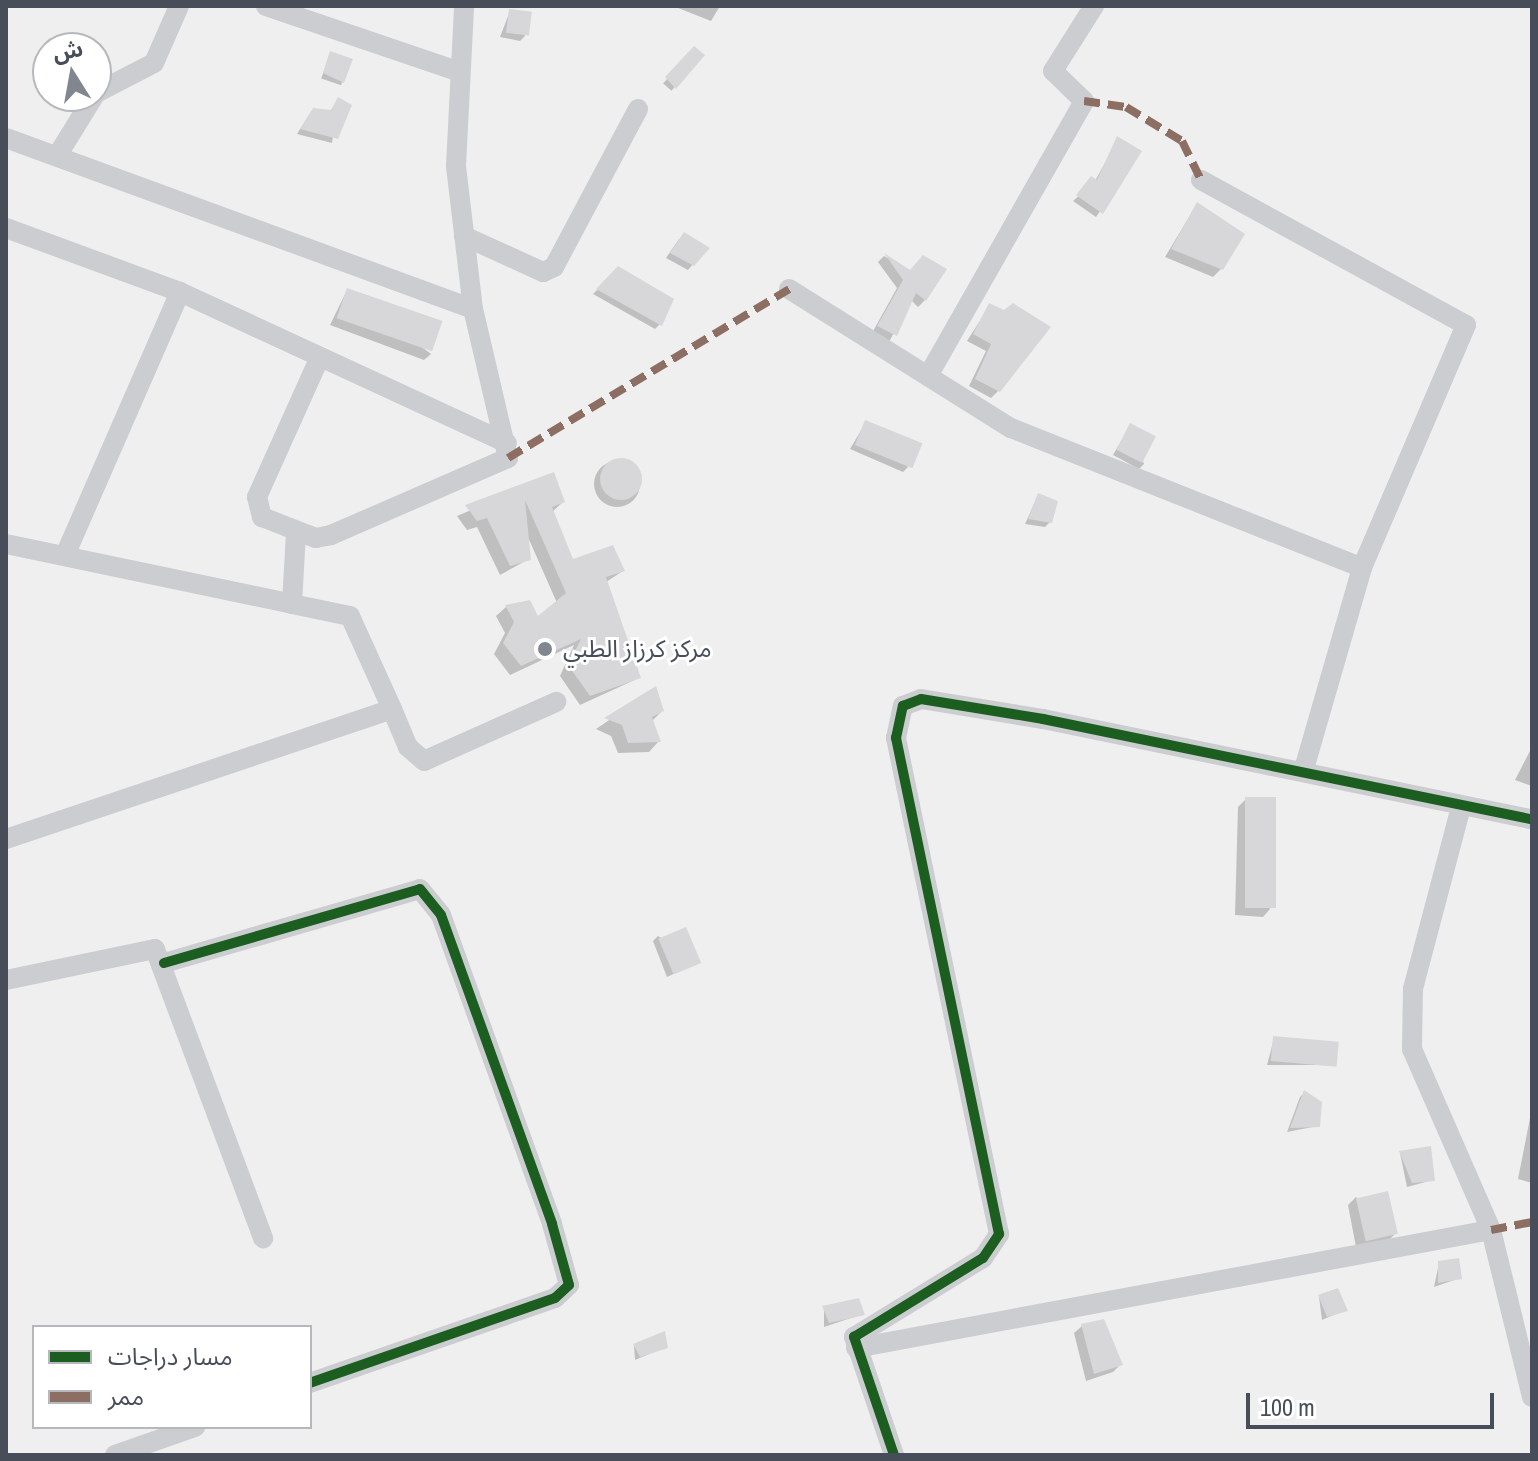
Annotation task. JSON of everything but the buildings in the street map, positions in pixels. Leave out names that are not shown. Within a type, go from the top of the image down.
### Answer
[{"type":"street","points":[[112,86],[154,63],[179,6]]},
{"type":"street","points":[[266,6],[460,72]]},
{"type":"street","points":[[319,359],[257,497],[262,517],[316,538],[355,525],[508,458],[507,443],[473,309],[456,166],[464,6]]},
{"type":"street","points":[[928,376],[1084,101],[1053,71],[1094,6]]},
{"type":"street","points":[[464,236],[543,272],[554,267],[638,109]]},
{"type":"street","points":[[57,156],[84,112]]},
{"type":"street","points":[[6,138],[473,309]]},
{"type":"street","points":[[1201,180],[1466,325],[1362,568],[1303,772]]},
{"type":"street","points":[[6,228],[180,292],[319,359],[507,443]]},
{"type":"street","points":[[789,289],[1011,428],[1362,568]]},
{"type":"street","points":[[66,553],[180,292]]},
{"type":"street","points":[[292,604],[296,532]]},
{"type":"street","points":[[6,544],[66,553],[350,616],[408,747],[424,761],[556,702]]},
{"type":"street","points":[[894,1455],[856,1348],[855,1336],[983,1258],[999,1234],[896,738],[903,706],[921,699],[1043,719],[1461,807],[1532,819]]},
{"type":"street","points":[[6,839],[392,709]]},
{"type":"street","points":[[1461,807],[1413,989],[1412,1049],[1491,1230],[1532,1397]]},
{"type":"street","points":[[164,963],[420,889],[441,915],[552,1224],[569,1285],[555,1298],[312,1382]]},
{"type":"street","points":[[6,980],[147,948],[164,963],[263,1238]]},
{"type":"street","points":[[856,1348],[1491,1230]]},
{"type":"street","points":[[115,1455],[189,1429]]},
{"type":"marked path","points":[[1084,101],[1126,107],[1182,141],[1201,180]]},
{"type":"marked path","points":[[508,458],[789,289]]},
{"type":"marked path","points":[[1491,1230],[1532,1222]]},
{"type":"cycle path","points":[[894,1455],[854,1337],[983,1258],[999,1234],[896,738],[903,706],[921,699],[1043,719],[1532,819]]},
{"type":"cycle path","points":[[164,963],[420,889],[441,915],[552,1224],[569,1285],[555,1298],[312,1382]]},
{"type":"place","name":"مركز كرزاز الطبي","points":[[545,649]]}]
